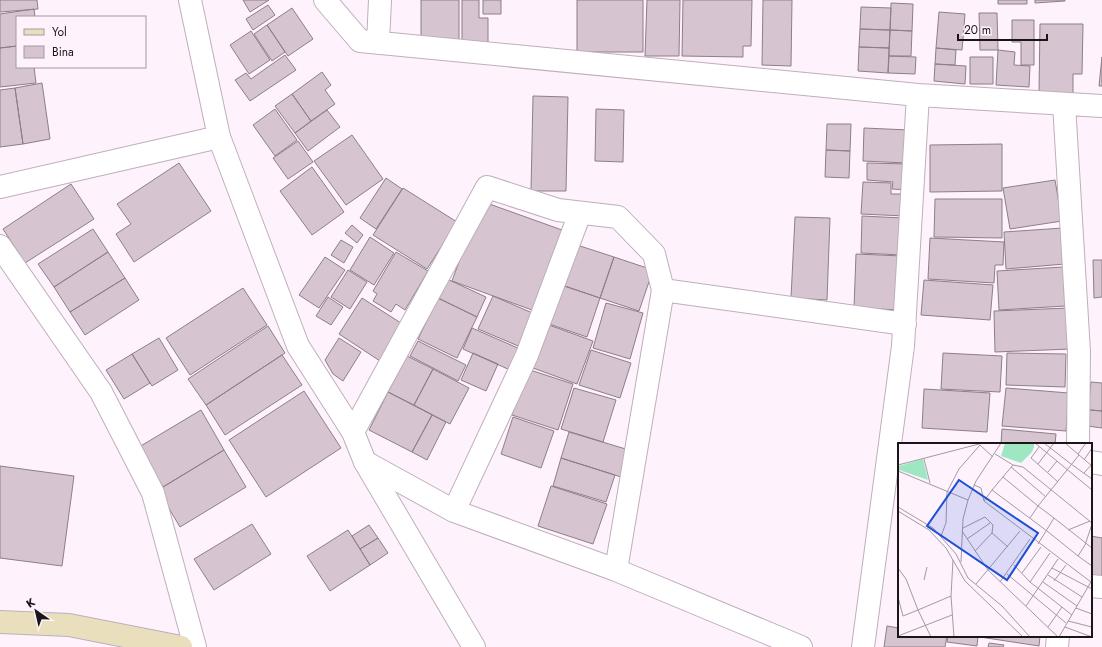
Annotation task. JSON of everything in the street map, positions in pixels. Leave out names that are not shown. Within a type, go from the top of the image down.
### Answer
[{"type":"main road","points":[[0,622],[69,625],[181,647]]},
{"type":"street","points":[[190,0],[219,137],[298,346],[353,432],[365,462],[474,647]]},
{"type":"street","points":[[325,0],[360,41],[918,95],[1102,106]]},
{"type":"street","points":[[378,43],[380,0]]},
{"type":"street","points":[[863,647],[903,346],[918,95]]},
{"type":"street","points":[[1064,104],[1079,352],[1078,443]]},
{"type":"street","points":[[0,187],[219,137]]},
{"type":"street","points":[[353,432],[487,187],[558,210],[618,217],[654,254],[663,290],[616,570]]},
{"type":"street","points":[[454,511],[527,355],[580,213]]},
{"type":"street","points":[[0,246],[101,392],[153,493],[195,647]]},
{"type":"street","points":[[663,290],[905,324]]},
{"type":"street","points":[[365,462],[454,511],[616,570],[801,647]]},
{"type":"street","points":[[1092,462],[1102,464]]},
{"type":"street","points":[[1092,586],[1102,588]]},
{"type":"street","points":[[1057,647],[1058,637]]},
{"type":"building","points":[[0,0],[37,0],[38,9],[0,12]]},
{"type":"building","points":[[243,0],[269,0],[250,12]]},
{"type":"building","points":[[421,0],[459,0],[459,42],[421,42]]},
{"type":"building","points":[[462,0],[479,0],[479,18],[488,18],[488,44],[462,44]]},
{"type":"building","points":[[483,0],[501,0],[501,14],[483,14]]},
{"type":"building","points":[[577,0],[643,0],[643,52],[577,52]]},
{"type":"building","points":[[647,0],[680,0],[679,56],[645,56]]},
{"type":"building","points":[[683,0],[752,0],[751,46],[743,46],[743,57],[682,56]]},
{"type":"building","points":[[763,0],[792,0],[791,66],[762,65]]},
{"type":"building","points":[[998,0],[1027,0],[1027,4],[998,4]]},
{"type":"building","points":[[1035,0],[1065,0],[1065,1],[1035,3]]},
{"type":"building","points":[[891,3],[913,4],[912,31],[890,30]]},
{"type":"building","points":[[268,5],[275,15],[253,30],[246,19]]},
{"type":"building","points":[[861,7],[891,8],[890,30],[860,29]]},
{"type":"building","points":[[292,8],[313,39],[288,56],[267,25]]},
{"type":"building","points":[[34,9],[35,16],[16,16],[16,46],[0,48],[0,14]]},
{"type":"building","points":[[939,12],[965,14],[962,50],[936,48]]},
{"type":"building","points":[[979,13],[997,13],[998,50],[980,50]]},
{"type":"building","points":[[1012,20],[1034,20],[1034,65],[1021,65],[1021,42],[1012,42]]},
{"type":"building","points":[[1040,24],[1083,24],[1082,74],[1073,74],[1073,94],[1039,93]]},
{"type":"building","points":[[267,25],[285,52],[272,61],[254,34]]},
{"type":"building","points":[[860,29],[890,30],[889,48],[859,47]]},
{"type":"building","points":[[890,30],[912,31],[911,56],[889,56]]},
{"type":"building","points":[[251,31],[270,60],[249,74],[230,45]]},
{"type":"building","points":[[16,46],[16,68],[34,68],[36,83],[0,87],[0,48]]},
{"type":"building","points":[[859,47],[889,48],[888,73],[858,71]]},
{"type":"building","points":[[936,48],[956,50],[955,65],[935,64]]},
{"type":"building","points":[[998,50],[1015,52],[1014,65],[1030,66],[1029,87],[996,85]]},
{"type":"building","points":[[285,55],[296,70],[250,101],[235,80],[246,73],[251,79]]},
{"type":"building","points":[[889,56],[916,57],[915,74],[888,73]]},
{"type":"building","points":[[970,57],[993,57],[993,84],[970,84]]},
{"type":"building","points":[[1102,57],[1102,86],[1099,86]]},
{"type":"building","points":[[935,64],[966,66],[965,84],[934,81]]},
{"type":"building","points":[[322,72],[331,85],[325,90],[335,104],[311,121],[292,94]]},
{"type":"building","points":[[42,83],[50,139],[23,144],[15,88]]},
{"type":"building","points":[[15,88],[23,144],[0,147],[0,90]]},
{"type":"building","points":[[292,94],[311,121],[295,133],[275,106]]},
{"type":"building","points":[[533,96],[568,97],[566,191],[531,191]]},
{"type":"building","points":[[275,109],[297,140],[275,156],[253,125]]},
{"type":"building","points":[[596,109],[624,110],[623,162],[595,161]]},
{"type":"building","points":[[327,110],[340,127],[308,151],[295,133]]},
{"type":"building","points":[[827,124],[851,124],[850,151],[826,150]]},
{"type":"building","points":[[864,128],[909,130],[907,163],[863,161]]},
{"type":"building","points":[[352,135],[383,179],[346,205],[314,161]]},
{"type":"building","points":[[298,141],[313,162],[288,179],[273,158]]},
{"type":"building","points":[[1002,144],[1002,191],[930,192],[930,145]]},
{"type":"building","points":[[826,150],[850,151],[849,178],[825,177]]},
{"type":"building","points":[[179,163],[211,211],[134,262],[116,234],[131,224],[117,204]]},
{"type":"building","points":[[867,163],[910,164],[909,190],[892,189],[893,182],[867,180]]},
{"type":"building","points":[[312,167],[344,212],[312,235],[280,191]]},
{"type":"building","points":[[386,178],[402,189],[376,229],[360,218]]},
{"type":"building","points":[[1055,180],[1062,221],[1010,229],[1003,188]]},
{"type":"building","points":[[863,182],[891,183],[891,194],[905,194],[905,216],[861,214]]},
{"type":"building","points":[[71,184],[94,219],[25,263],[3,229]]},
{"type":"building","points":[[403,188],[457,222],[427,269],[373,235]]},
{"type":"building","points":[[935,199],[1002,199],[1002,238],[934,237]]},
{"type":"building","points":[[481,201],[562,230],[532,310],[452,281]]},
{"type":"building","points":[[862,216],[903,218],[902,255],[861,253]]},
{"type":"building","points":[[795,217],[830,218],[827,300],[791,298]]},
{"type":"building","points":[[352,225],[363,235],[357,243],[345,233]]},
{"type":"building","points":[[1063,228],[1065,264],[1006,269],[1004,232]]},
{"type":"building","points":[[93,229],[108,252],[54,287],[38,264]]},
{"type":"building","points":[[370,237],[394,253],[374,285],[350,270]]},
{"type":"building","points":[[930,238],[1004,242],[1003,265],[995,265],[994,283],[928,279]]},
{"type":"building","points":[[341,240],[353,247],[344,263],[331,255]]},
{"type":"building","points":[[577,245],[614,257],[600,298],[564,286]]},
{"type":"building","points":[[108,252],[125,278],[70,312],[54,287]]},
{"type":"building","points":[[396,252],[428,271],[405,310],[396,304],[391,312],[373,301],[377,294],[373,291]]},
{"type":"building","points":[[856,254],[902,256],[900,310],[854,308]]},
{"type":"building","points":[[325,257],[345,270],[319,308],[299,295]]},
{"type":"building","points":[[614,257],[653,270],[639,311],[600,298]]},
{"type":"building","points":[[1093,260],[1102,260],[1102,297],[1094,298]]},
{"type":"building","points":[[1063,267],[1065,306],[999,310],[997,271]]},
{"type":"building","points":[[348,270],[367,282],[350,309],[331,297]]},
{"type":"building","points":[[125,278],[139,300],[85,335],[70,312]]},
{"type":"building","points":[[447,279],[486,297],[477,317],[438,298]]},
{"type":"building","points":[[924,280],[993,285],[990,320],[921,315]]},
{"type":"building","points":[[559,284],[600,298],[587,337],[546,323]]},
{"type":"building","points":[[243,288],[267,325],[190,375],[166,338]]},
{"type":"building","points":[[493,296],[537,315],[523,348],[478,329]]},
{"type":"building","points":[[328,297],[343,307],[331,325],[316,316]]},
{"type":"building","points":[[362,298],[404,325],[380,361],[339,334]]},
{"type":"building","points":[[438,298],[477,317],[457,358],[418,339]]},
{"type":"building","points":[[606,303],[643,313],[630,359],[593,348]]},
{"type":"building","points":[[1069,308],[1071,349],[995,352],[994,311]]},
{"type":"building","points":[[549,325],[593,341],[577,384],[533,368]]},
{"type":"building","points":[[268,326],[285,353],[206,405],[188,379]]},
{"type":"building","points":[[472,328],[520,349],[510,370],[463,349]]},
{"type":"building","points":[[159,338],[178,370],[152,386],[132,354]]},
{"type":"building","points":[[339,338],[361,352],[343,381],[333,374],[325,360]]},
{"type":"building","points":[[418,341],[466,365],[458,381],[410,356]]},
{"type":"building","points":[[591,350],[631,363],[620,398],[579,385]]},
{"type":"building","points":[[473,353],[498,364],[486,391],[461,380]]},
{"type":"building","points":[[943,353],[1002,356],[1000,392],[941,389]]},
{"type":"building","points":[[1007,353],[1066,354],[1065,387],[1006,385]]},
{"type":"building","points":[[132,354],[150,383],[124,399],[106,370]]},
{"type":"building","points":[[282,355],[302,385],[225,435],[206,405]]},
{"type":"building","points":[[407,356],[433,369],[414,405],[388,392]]},
{"type":"building","points":[[433,369],[469,388],[450,424],[414,405]]},
{"type":"building","points":[[527,369],[573,384],[558,430],[512,415]]},
{"type":"building","points":[[1091,382],[1102,383],[1102,411],[1088,410]]},
{"type":"building","points":[[574,388],[616,400],[603,442],[561,429]]},
{"type":"building","points":[[1006,388],[1069,393],[1066,431],[1002,426]]},
{"type":"building","points":[[924,389],[990,393],[987,432],[922,428]]},
{"type":"building","points":[[304,391],[341,448],[266,497],[229,440]]},
{"type":"building","points":[[388,392],[432,415],[412,452],[369,430]]},
{"type":"building","points":[[1081,409],[1102,411],[1102,428],[1080,425]]},
{"type":"building","points":[[201,410],[224,450],[163,487],[139,447]]},
{"type":"building","points":[[432,415],[446,422],[427,460],[412,452]]},
{"type":"building","points":[[513,417],[554,431],[541,468],[501,454]]},
{"type":"building","points":[[1002,429],[1056,434],[1055,443],[1001,443]]},
{"type":"building","points":[[569,432],[629,450],[621,477],[561,458]]},
{"type":"building","points":[[224,450],[246,487],[180,527],[158,490]]},
{"type":"building","points":[[561,458],[615,475],[606,502],[553,486]]},
{"type":"building","points":[[0,466],[74,476],[62,566],[0,558]]},
{"type":"building","points":[[551,486],[607,504],[593,544],[538,526]]},
{"type":"building","points":[[252,524],[271,554],[214,590],[194,559]]},
{"type":"building","points":[[369,525],[378,538],[360,549],[352,536]]},
{"type":"building","points":[[348,530],[370,565],[330,591],[307,556]]},
{"type":"building","points":[[1092,536],[1102,538],[1102,576],[1092,575]]},
{"type":"building","points":[[378,538],[388,553],[370,565],[360,549]]},
{"type":"building","points":[[887,626],[898,628],[898,637],[947,637],[945,647],[884,647]]},
{"type":"building","points":[[948,637],[978,637],[977,646],[947,642]]},
{"type":"building","points":[[980,637],[1040,637],[1039,646]]},
{"type":"building","points":[[989,643],[1004,645],[1003,647],[988,647]]}]
